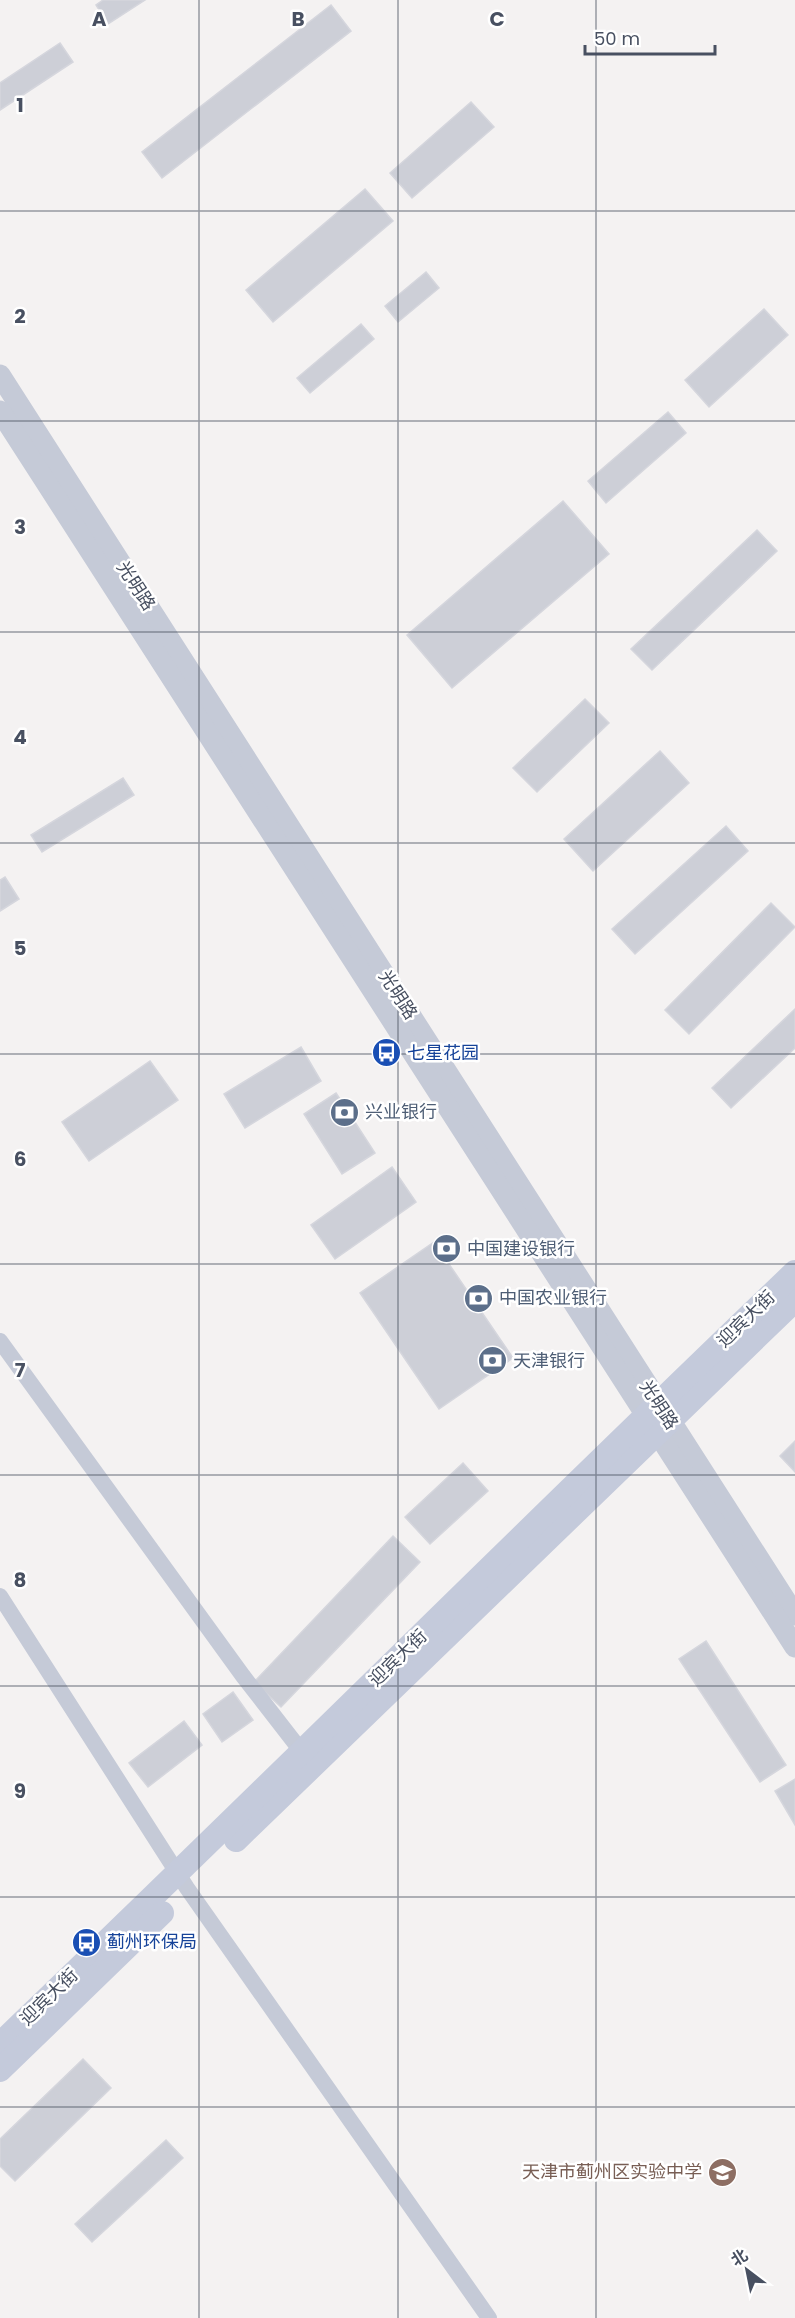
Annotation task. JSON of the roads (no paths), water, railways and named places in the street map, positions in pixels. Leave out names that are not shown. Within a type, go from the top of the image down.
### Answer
[{"type":"main road","name":"迎宾大街","points":[[0,2044],[183,1881],[658,1417],[795,1272]]},
{"type":"main road","name":"迎宾大街","points":[[0,2070],[183,1881],[302,1752],[658,1417],[795,1300]]},
{"type":"street","name":"光明路","points":[[0,375],[658,1417],[795,1647]]},
{"type":"street","name":"光明路","points":[[0,411],[658,1417],[795,1615]]},
{"type":"street","points":[[0,1341],[243,1676],[302,1752]]},
{"type":"street","points":[[0,1596],[183,1881],[489,2318]]},
{"type":"place","name":"七星花园","points":[[386,1053]]},
{"type":"place","name":"兴业银行","points":[[344,1112]]},
{"type":"place","name":"中国建设银行","points":[[446,1249]]},
{"type":"place","name":"中国农业银行","points":[[478,1298]]},
{"type":"place","name":"天津银行","points":[[492,1361]]},
{"type":"place","name":"蓟州环保局","points":[[86,1942]]},
{"type":"place","name":"天津市蓟州区实验中学","points":[[723,2172]]}]
